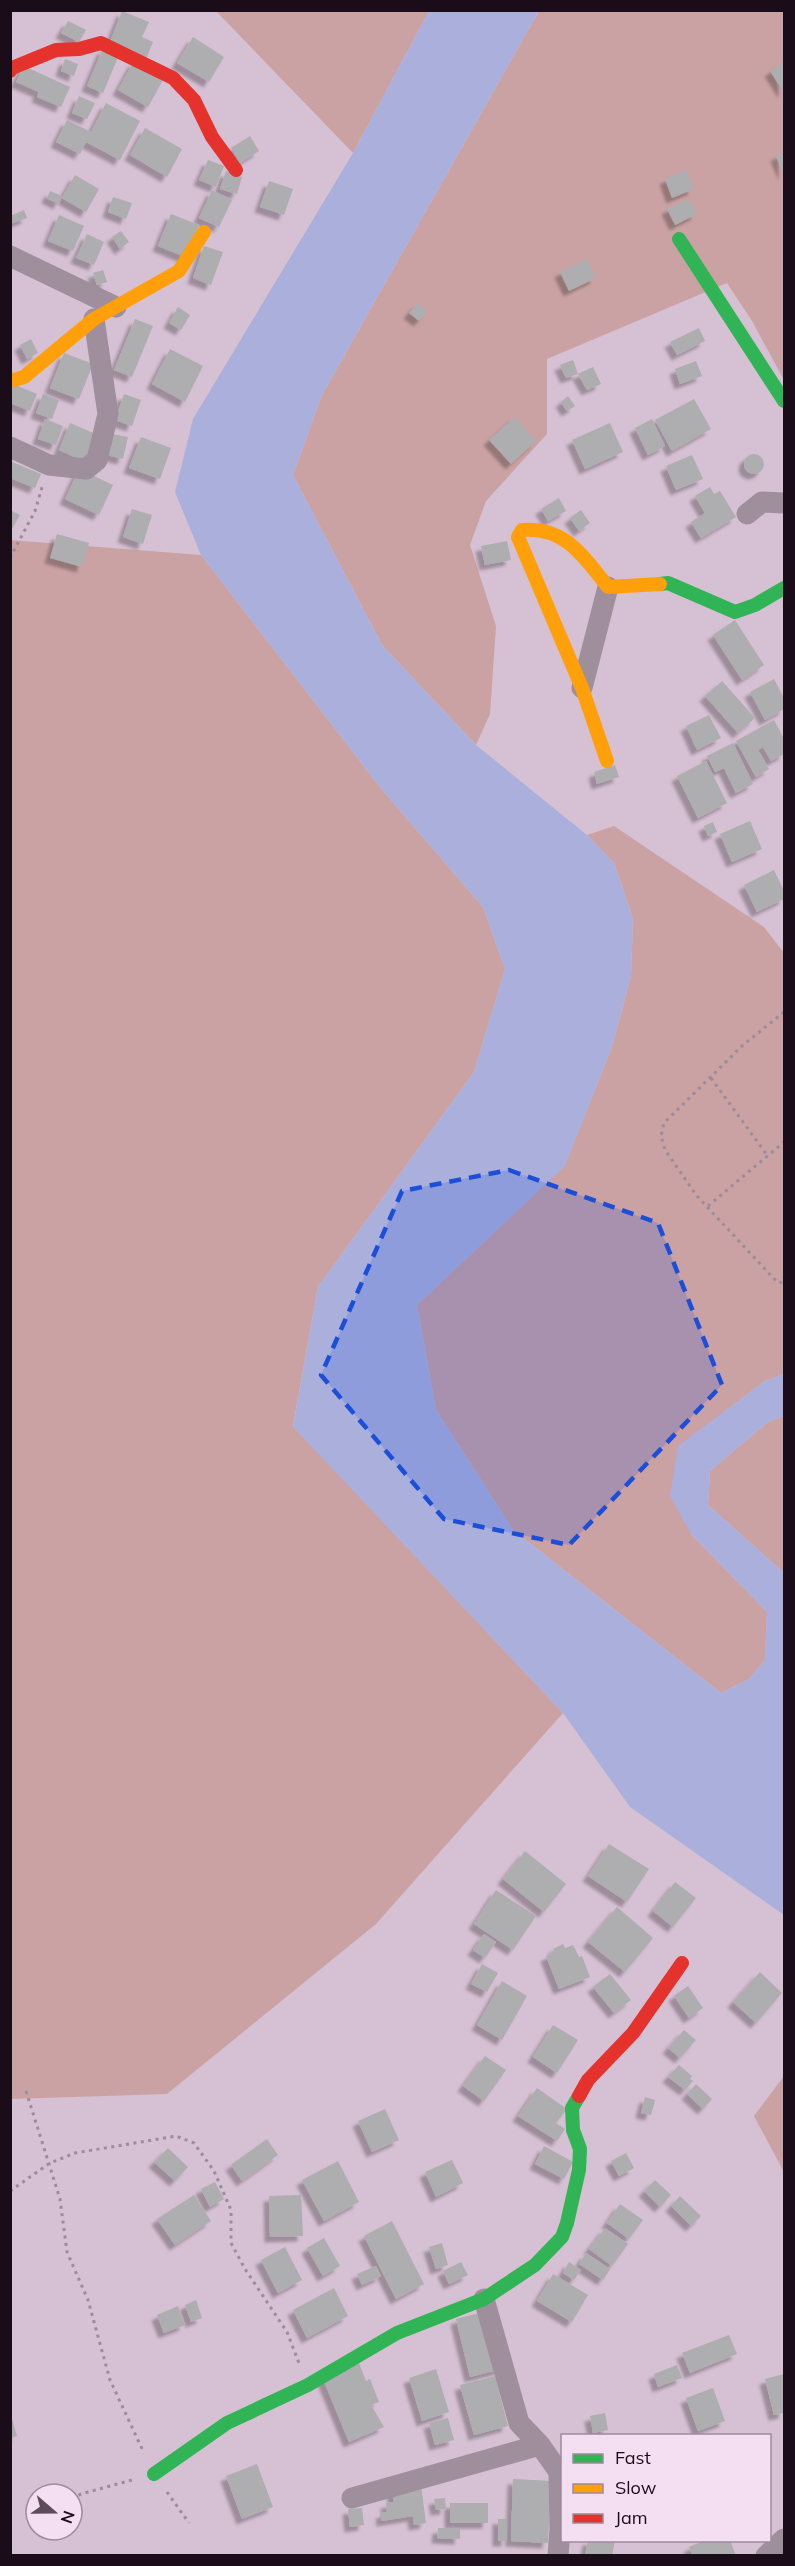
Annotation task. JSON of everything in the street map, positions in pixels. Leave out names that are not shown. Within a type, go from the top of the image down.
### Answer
[{"type":"street","points":[[10,71],[12,68],[56,50],[79,49],[101,43],[173,78],[194,100],[212,137],[236,170]]},
{"type":"street","points":[[10,381],[24,377],[94,319],[179,271],[204,232]]},
{"type":"street","points":[[679,239],[784,401]]},
{"type":"street","points":[[10,256],[116,307]]},
{"type":"street","points":[[10,447],[49,465],[86,469],[97,460],[108,414],[94,319]]},
{"type":"street","points":[[747,514],[762,502],[784,503]]},
{"type":"street","points":[[607,761],[582,688],[518,537],[522,530],[530,528],[553,531],[574,547],[608,587]]},
{"type":"street","points":[[608,587],[668,583],[735,612],[755,605],[784,588]]},
{"type":"street","points":[[582,688],[608,587]]},
{"type":"street","points":[[154,2474],[227,2423],[308,2385],[397,2333],[484,2299],[535,2265],[562,2237],[579,2170],[580,2149],[573,2130],[572,2108],[588,2080],[633,2033],[681,1963]]},
{"type":"street","points":[[484,2299],[519,2423],[540,2445],[559,2472],[558,2556]]},
{"type":"street","points":[[352,2499],[540,2445]]},
{"type":"street","points":[[766,2556],[784,2539]]},
{"type":"path","points":[[11,555],[35,511],[49,465]]},
{"type":"path","points":[[784,1012],[742,1046],[664,1124],[661,1136],[664,1150],[697,1196],[777,1282],[784,1283]]},
{"type":"path","points":[[711,1078],[767,1155]]},
{"type":"path","points":[[707,1206],[784,1142]]},
{"type":"path","points":[[26,2091],[60,2199],[68,2252],[88,2300],[110,2380],[154,2474],[189,2523]]},
{"type":"path","points":[[10,2191],[50,2163],[75,2153],[176,2136],[194,2143],[214,2171],[231,2210],[231,2243],[286,2332],[308,2385]]},
{"type":"path","points":[[84,2493],[154,2474]]},
{"type":"highlighted area","points":[[509,1170],[658,1223],[722,1385],[569,1545],[444,1519],[321,1375],[402,1191]]},
{"type":"shaded area","points":[[216,11],[429,11],[353,153]]},
{"type":"shaded area","points":[[539,11],[784,11],[784,380],[752,321],[727,283],[547,359],[547,434],[486,501],[470,545],[496,626],[490,714],[476,745],[382,645],[293,475],[322,395]]},
{"type":"shaded area","points":[[10,540],[201,555],[383,791],[483,907],[505,969],[474,1072],[318,1287],[293,1426],[563,1713],[376,1924],[167,2094],[11,2099]]},
{"type":"shaded area","points":[[614,826],[764,927],[784,953],[784,1374],[765,1381],[679,1446],[691,1534],[767,1612],[765,1660],[749,1679],[721,1693],[513,1530],[436,1410],[417,1305],[565,1165],[612,1047],[631,976],[633,919],[614,863],[587,835]]},
{"type":"shaded area","points":[[784,1416],[784,1573],[708,1505],[710,1471],[768,1422]]},
{"type":"shaded area","points":[[784,2076],[784,2172],[754,2116]]},
{"type":"water","points":[[429,11],[539,11],[322,395],[293,475],[382,645],[476,745],[587,835],[614,863],[633,919],[631,976],[612,1047],[565,1166],[417,1305],[436,1410],[513,1530],[721,1693],[749,1679],[765,1660],[767,1612],[691,1534],[670,1496],[678,1446],[765,1381],[784,1374],[784,1416],[768,1422],[710,1471],[708,1505],[784,1573],[784,1915],[630,1807],[563,1713],[293,1427],[318,1287],[474,1072],[505,969],[483,907],[383,791],[201,555],[175,492],[193,419],[353,153]]},
{"type":"building","points":[[122,11],[149,22],[142,37],[153,42],[146,59],[109,44]]},
{"type":"building","points":[[68,21],[86,30],[79,42],[61,33]]},
{"type":"building","points":[[193,37],[224,57],[209,82],[177,63]]},
{"type":"building","points":[[103,48],[119,55],[103,93],[87,86]]},
{"type":"building","points":[[65,59],[78,64],[74,76],[61,71]]},
{"type":"building","points":[[134,61],[164,78],[148,107],[118,90]]},
{"type":"building","points":[[784,62],[784,93],[770,71]]},
{"type":"building","points":[[24,66],[70,87],[61,107],[37,97],[39,92],[16,82]]},
{"type":"building","points":[[79,96],[95,103],[87,119],[72,113]]},
{"type":"building","points":[[106,103],[140,121],[120,160],[86,142],[80,154],[56,142],[67,120],[91,132]]},
{"type":"building","points":[[145,128],[182,149],[167,177],[130,155]]},
{"type":"building","points":[[250,136],[259,151],[240,163],[231,148]]},
{"type":"building","points":[[784,152],[784,175],[776,156]]},
{"type":"building","points":[[208,160],[224,166],[216,187],[199,180]]},
{"type":"building","points":[[687,170],[694,189],[672,198],[665,179]]},
{"type":"building","points":[[226,171],[242,177],[237,194],[220,189]]},
{"type":"building","points":[[75,175],[99,189],[86,212],[62,198]]},
{"type":"building","points":[[269,181],[293,189],[284,215],[260,207]]},
{"type":"building","points":[[212,190],[232,200],[219,227],[199,218]]},
{"type":"building","points":[[50,191],[62,196],[59,204],[47,198]]},
{"type":"building","points":[[113,197],[132,203],[126,219],[108,212]]},
{"type":"building","points":[[689,199],[697,214],[675,225],[667,209]]},
{"type":"building","points":[[24,210],[27,218],[10,224],[10,216]]},
{"type":"building","points":[[171,214],[199,225],[185,257],[158,246]]},
{"type":"building","points":[[59,215],[84,226],[73,251],[48,241]]},
{"type":"building","points":[[121,231],[129,242],[120,249],[112,237]]},
{"type":"building","points":[[87,234],[104,242],[94,265],[76,258]]},
{"type":"building","points":[[204,246],[223,252],[211,285],[193,278]]},
{"type":"building","points":[[587,259],[596,278],[569,291],[560,272]]},
{"type":"building","points":[[103,270],[107,282],[97,285],[93,273]]},
{"type":"building","points":[[418,303],[427,312],[419,321],[409,313]]},
{"type":"building","points":[[178,307],[190,315],[181,330],[169,323]]},
{"type":"building","points":[[135,319],[153,326],[132,377],[114,370]]},
{"type":"building","points":[[699,328],[705,341],[677,355],[670,342]]},
{"type":"building","points":[[31,339],[38,353],[27,359],[20,345]]},
{"type":"building","points":[[170,349],[203,366],[185,402],[152,384]]},
{"type":"building","points":[[64,353],[93,364],[79,399],[50,388]]},
{"type":"building","points":[[573,360],[578,374],[566,378],[560,365]]},
{"type":"building","points":[[696,361],[702,376],[680,384],[675,369]]},
{"type":"building","points":[[593,367],[601,384],[587,390],[578,374]]},
{"type":"building","points":[[13,384],[37,394],[30,411],[10,403]]},
{"type":"building","points":[[43,394],[59,400],[52,419],[36,413]]},
{"type":"building","points":[[124,394],[141,400],[132,426],[115,420]]},
{"type":"building","points":[[568,396],[575,406],[567,411],[561,402]]},
{"type":"building","points":[[694,399],[711,429],[672,451],[655,420]]},
{"type":"building","points":[[515,417],[536,441],[511,464],[489,440]]},
{"type":"building","points":[[45,419],[63,426],[56,445],[38,439]]},
{"type":"building","points":[[652,419],[665,446],[648,455],[635,428]]},
{"type":"building","points":[[70,423],[98,435],[86,462],[59,450]]},
{"type":"building","points":[[610,423],[623,452],[585,469],[572,440]]},
{"type":"building","points":[[112,434],[128,437],[123,459],[107,455]]},
{"type":"building","points":[[141,437],[171,448],[160,479],[129,468]]},
{"type":"building","points":[[754,454],[761,457],[764,464],[761,471],[754,474],[747,471],[744,464],[747,457]]},
{"type":"building","points":[[692,455],[703,479],[676,490],[666,466]]},
{"type":"building","points":[[12,462],[41,474],[35,488],[10,478]]},
{"type":"building","points":[[79,469],[113,485],[99,515],[65,499]]},
{"type":"building","points":[[710,487],[714,494],[720,491],[736,517],[701,538],[691,522],[705,513],[695,496]]},
{"type":"building","points":[[559,498],[566,511],[548,521],[541,509]]},
{"type":"building","points":[[132,509],[152,515],[143,544],[123,537]]},
{"type":"building","points":[[10,510],[20,515],[10,532]]},
{"type":"building","points":[[581,510],[590,523],[579,531],[570,518]]},
{"type":"building","points":[[57,534],[89,543],[82,567],[50,558]]},
{"type":"building","points":[[507,541],[511,560],[485,565],[481,546]]},
{"type":"building","points":[[735,620],[764,665],[742,680],[713,635]]},
{"type":"building","points":[[774,679],[784,698],[784,709],[765,720],[750,692]]},
{"type":"building","points":[[722,681],[755,718],[738,733],[705,696]]},
{"type":"building","points":[[709,715],[721,738],[697,750],[686,726]]},
{"type":"building","points":[[774,720],[784,739],[784,754],[771,761],[763,747],[758,750],[769,769],[756,777],[736,741]]},
{"type":"building","points":[[733,743],[753,784],[736,793],[724,768],[715,772],[707,756]]},
{"type":"building","points":[[706,761],[727,803],[698,818],[677,776]]},
{"type":"building","points":[[615,765],[619,777],[597,784],[594,772]]},
{"type":"building","points":[[750,821],[762,849],[732,862],[720,834]]},
{"type":"building","points":[[713,822],[717,832],[708,836],[704,826]]},
{"type":"building","points":[[774,870],[784,891],[784,899],[757,912],[744,885]]},
{"type":"building","points":[[609,1844],[649,1869],[627,1902],[588,1876]]},
{"type":"building","points":[[525,1851],[566,1884],[544,1912],[503,1879]]},
{"type":"building","points":[[675,1882],[696,1898],[673,1927],[653,1911]]},
{"type":"building","points":[[496,1890],[536,1916],[513,1950],[474,1924]]},
{"type":"building","points":[[617,1907],[653,1938],[625,1972],[588,1942]]},
{"type":"building","points":[[484,1934],[496,1942],[485,1958],[473,1950]]},
{"type":"building","points":[[563,1944],[565,1948],[573,1945],[579,1957],[582,1956],[590,1977],[559,1989],[546,1956],[555,1952],[553,1949]]},
{"type":"building","points":[[482,1964],[498,1973],[487,1992],[471,1984]]},
{"type":"building","points":[[760,1972],[782,1993],[756,2023],[733,2002]]},
{"type":"building","points":[[610,1974],[631,2000],[614,2013],[593,1987]]},
{"type":"building","points":[[502,1981],[527,1996],[502,2040],[477,2025]]},
{"type":"building","points":[[688,1986],[703,2008],[689,2018],[674,1996]]},
{"type":"building","points":[[553,2025],[578,2040],[557,2073],[533,2057]]},
{"type":"building","points":[[684,2030],[696,2040],[680,2058],[668,2048]]},
{"type":"building","points":[[485,2056],[506,2070],[484,2101],[463,2086]]},
{"type":"building","points":[[679,2065],[692,2076],[690,2079],[693,2081],[685,2090],[668,2077]]},
{"type":"building","points":[[696,2084],[712,2099],[703,2109],[687,2094]]},
{"type":"building","points":[[537,2088],[567,2109],[556,2123],[565,2129],[557,2141],[518,2116]]},
{"type":"building","points":[[645,2097],[655,2100],[651,2115],[641,2113]]},
{"type":"building","points":[[385,2109],[399,2140],[372,2152],[358,2121]]},
{"type":"building","points":[[267,2139],[278,2155],[242,2181],[231,2165]]},
{"type":"building","points":[[544,2146],[573,2162],[564,2179],[535,2164]]},
{"type":"building","points":[[168,2148],[188,2167],[175,2181],[154,2162]]},
{"type":"building","points":[[626,2153],[634,2168],[619,2176],[611,2161]]},
{"type":"building","points":[[452,2160],[463,2183],[436,2197],[425,2172]]},
{"type":"building","points":[[338,2161],[359,2202],[324,2221],[302,2180]]},
{"type":"building","points":[[655,2180],[671,2195],[660,2207],[644,2191]]},
{"type":"building","points":[[215,2182],[224,2199],[210,2207],[201,2189]]},
{"type":"building","points":[[194,2195],[211,2221],[175,2245],[157,2219]]},
{"type":"building","points":[[301,2195],[303,2236],[270,2237],[269,2196]]},
{"type":"building","points":[[680,2196],[701,2216],[691,2226],[671,2206]]},
{"type":"building","points":[[620,2204],[643,2220],[629,2239],[607,2223]]},
{"type":"building","points":[[392,2221],[424,2284],[396,2299],[364,2236]]},
{"type":"building","points":[[605,2228],[628,2244],[612,2266],[589,2249]]},
{"type":"building","points":[[324,2238],[340,2266],[323,2276],[307,2248]]},
{"type":"building","points":[[442,2243],[448,2265],[436,2269],[429,2247]]},
{"type":"building","points":[[285,2247],[302,2280],[278,2293],[261,2260]]},
{"type":"building","points":[[586,2253],[610,2269],[603,2280],[579,2264]]},
{"type":"building","points":[[461,2262],[468,2275],[449,2284],[443,2271]]},
{"type":"building","points":[[569,2262],[581,2270],[574,2280],[563,2273]]},
{"type":"building","points":[[376,2266],[381,2276],[362,2285],[357,2274]]},
{"type":"building","points":[[553,2274],[588,2295],[572,2322],[537,2301]]},
{"type":"building","points":[[334,2288],[348,2316],[307,2338],[293,2310]]},
{"type":"building","points":[[196,2300],[202,2318],[191,2322],[185,2305]]},
{"type":"building","points":[[178,2306],[185,2325],[164,2333],[157,2315]]},
{"type":"building","points":[[487,2311],[501,2369],[470,2377],[456,2319]]},
{"type":"building","points":[[729,2335],[737,2354],[690,2373],[682,2353]]},
{"type":"building","points":[[359,2363],[366,2381],[370,2379],[379,2402],[371,2405],[384,2427],[349,2442],[323,2379]]},
{"type":"building","points":[[677,2365],[682,2378],[658,2387],[654,2374]]},
{"type":"building","points":[[436,2369],[449,2412],[422,2421],[409,2378]]},
{"type":"building","points":[[784,2374],[784,2413],[774,2415],[765,2379]]},
{"type":"building","points":[[495,2376],[508,2426],[474,2435],[460,2385]]},
{"type":"building","points":[[713,2388],[725,2421],[698,2431],[686,2398]]},
{"type":"building","points":[[10,2412],[17,2436],[10,2438]]},
{"type":"building","points":[[605,2413],[608,2430],[593,2433],[590,2416]]},
{"type":"building","points":[[448,2418],[454,2440],[435,2445],[429,2423]]},
{"type":"building","points":[[257,2464],[273,2507],[242,2519],[226,2476]]},
{"type":"building","points":[[513,2479],[551,2481],[548,2543],[511,2541]]},
{"type":"building","points":[[421,2485],[426,2523],[414,2525],[413,2516],[382,2521],[381,2513],[387,2512],[386,2503],[394,2502],[392,2490]]},
{"type":"building","points":[[445,2498],[446,2509],[436,2510],[434,2499]]},
{"type":"building","points":[[450,2503],[488,2503],[488,2523],[450,2523]]},
{"type":"building","points":[[362,2508],[364,2525],[350,2527],[348,2509]]},
{"type":"building","points":[[498,2519],[507,2519],[507,2541],[498,2541]]},
{"type":"building","points":[[438,2528],[460,2528],[460,2539],[437,2538]]},
{"type":"building","points":[[588,2542],[615,2542],[612,2556],[585,2556]]},
{"type":"building","points":[[700,2542],[731,2542],[736,2556],[693,2556],[689,2547]]},
{"type":"traffic: fast","points":[[679,239],[784,401]]},
{"type":"traffic: fast","points":[[660,584],[668,583],[735,612],[755,605],[784,588]]},
{"type":"traffic: fast","points":[[154,2474],[227,2423],[308,2385],[397,2333],[484,2299],[535,2265],[562,2237],[567,2223],[579,2170],[580,2149],[573,2130],[572,2108],[579,2096]]},
{"type":"traffic: slow","points":[[10,381],[24,377],[94,319],[179,271],[204,232]]},
{"type":"traffic: slow","points":[[607,761],[582,688],[518,537],[522,530],[537,530],[562,538],[582,555],[608,587],[660,584]]},
{"type":"traffic: jam","points":[[10,71],[12,68],[56,50],[79,49],[101,43],[173,78],[194,100],[212,137],[236,170]]},
{"type":"traffic: jam","points":[[579,2096],[588,2080],[633,2033],[682,1963]]}]
